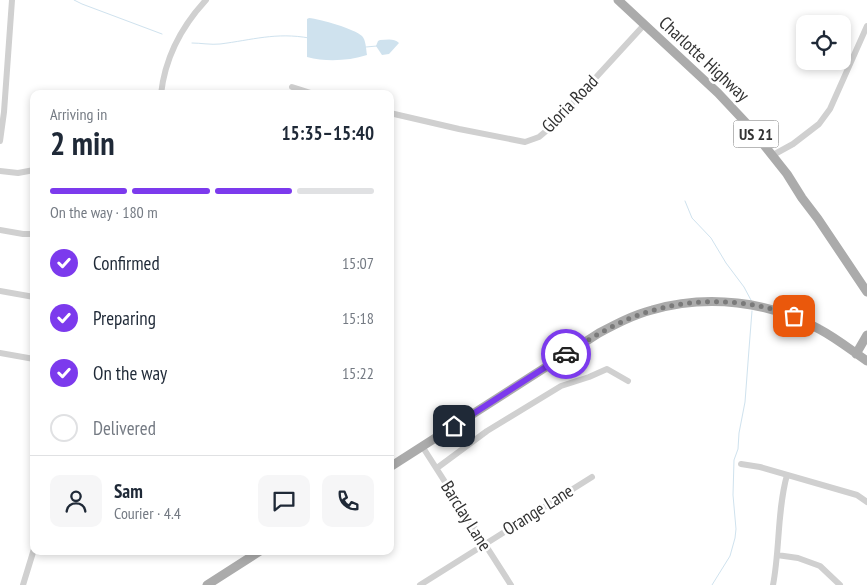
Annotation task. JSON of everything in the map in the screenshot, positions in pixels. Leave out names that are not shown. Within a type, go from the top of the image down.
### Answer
[{"type":"main road","name":"Charlotte Highway","points":[[618,0],[676,53],[748,124],[773,156],[867,292]]},
{"type":"main road","points":[[394,464],[599,333],[634,316],[652,310],[680,304],[709,301],[738,303],[766,308],[794,316],[820,329],[867,361]]},
{"type":"main road","points":[[856,354],[867,335]]},
{"type":"main road","points":[[207,585],[254,555]]},
{"type":"street","points":[[0,141],[4,112],[12,0]]},
{"type":"street","points":[[162,90],[168,62],[177,42],[188,22],[206,0]]},
{"type":"street","name":"Gloria Road","points":[[394,114],[525,142],[539,137],[552,126],[644,25]]},
{"type":"street","points":[[773,156],[793,144],[819,124],[830,109],[867,26]]},
{"type":"street","points":[[0,40],[9,41]]},
{"type":"street","points":[[292,87],[301,90]]},
{"type":"street","points":[[0,171],[18,173],[30,171]]},
{"type":"street","points":[[0,230],[30,234]]},
{"type":"street","points":[[0,291],[30,296]]},
{"type":"street","points":[[0,354],[30,358]]},
{"type":"street","points":[[437,468],[487,431],[561,386],[607,369],[628,381]]},
{"type":"street","name":"Barclay Lane","points":[[422,446],[511,585]]},
{"type":"street","points":[[742,464],[760,467],[857,495],[867,502]]},
{"type":"street","points":[[773,585],[782,497],[787,475]]},
{"type":"street","name":"Orange Lane","points":[[420,585],[592,476]]},
{"type":"street","points":[[23,585],[32,555]]},
{"type":"street","points":[[777,555],[798,558],[820,566],[840,585]]},
{"type":"water","points":[[307,19],[321,20],[358,33],[364,40],[367,55],[337,60],[307,57]]},
{"type":"water","points":[[380,40],[393,40],[399,43],[389,54],[382,55],[376,46]]},
{"type":"waterway","points":[[74,0],[162,34]]},
{"type":"waterway","points":[[192,43],[220,44],[275,36],[309,38]]},
{"type":"waterway","points":[[366,47],[377,46]]},
{"type":"waterway","points":[[685,201],[692,218],[711,238],[752,302]]},
{"type":"waterway","points":[[712,585],[730,556],[735,538],[734,460],[738,449],[745,402],[752,311]]},
{"type":"way so far","points":[[566,354],[599,333],[625,320],[652,310],[680,304],[709,301],[738,303],[794,316]]},
{"type":"route","points":[[454,426],[566,354]]}]
